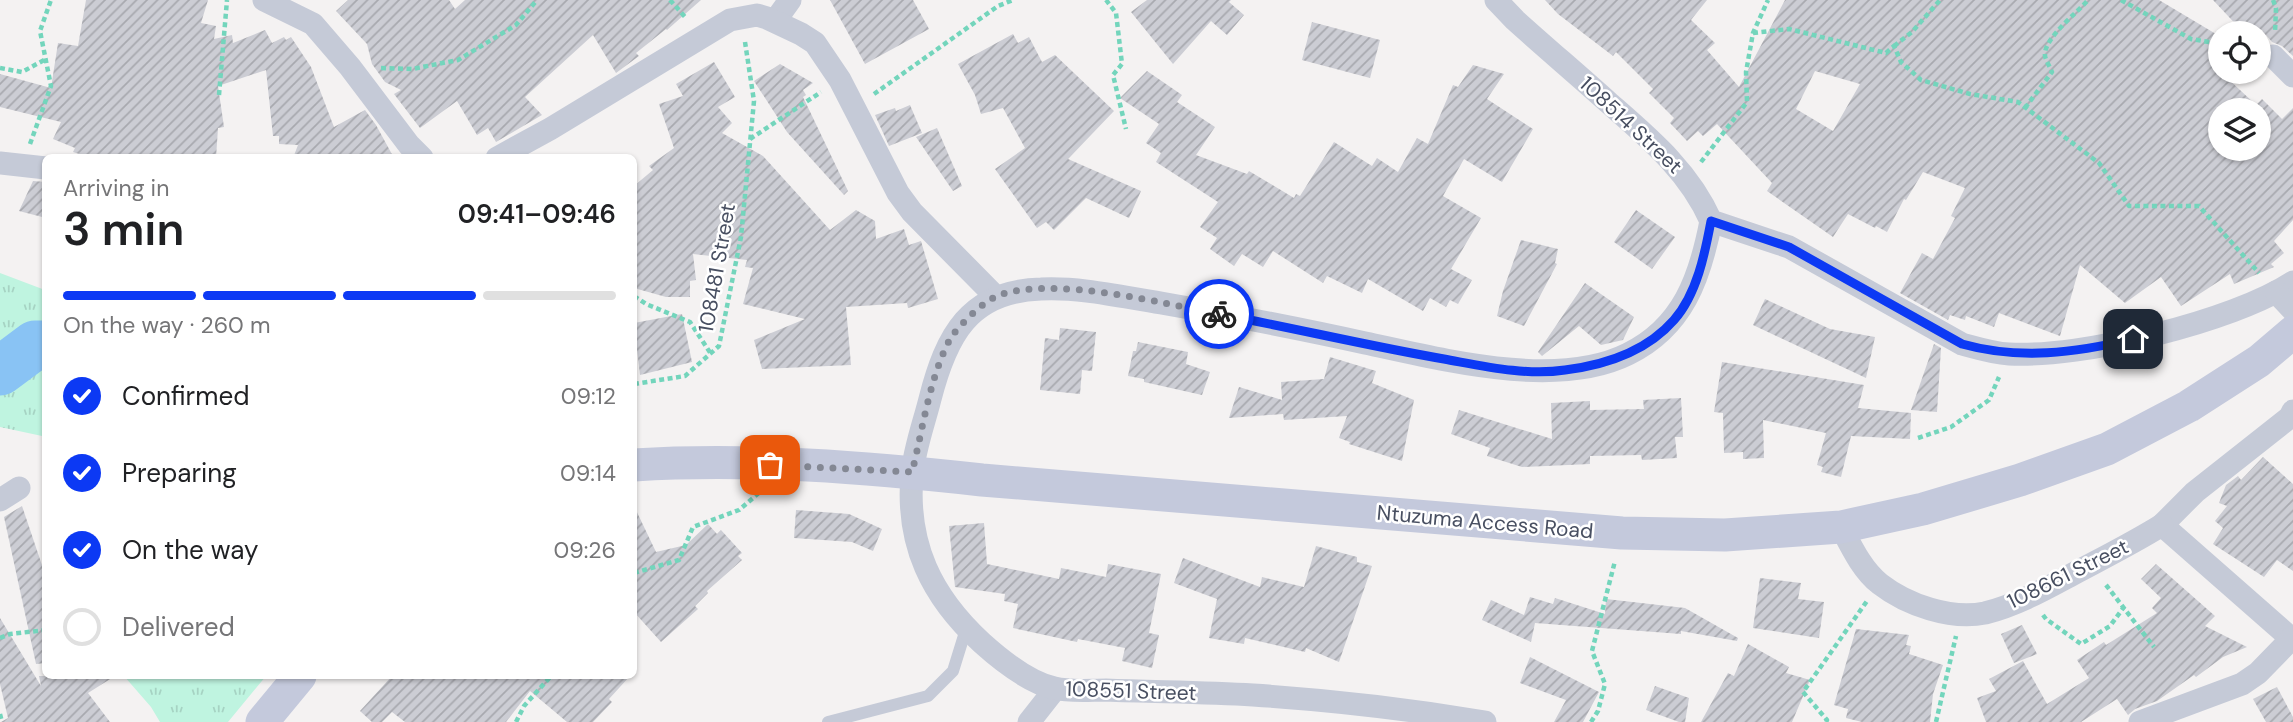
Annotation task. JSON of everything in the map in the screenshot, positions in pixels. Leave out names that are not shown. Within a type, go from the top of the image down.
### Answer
[{"type":"street","points":[[264,0],[298,6],[418,154]]},
{"type":"street","points":[[775,21],[790,0]]},
{"type":"street","name":"108514 Street","points":[[1496,0],[1515,20],[1660,148],[1688,179],[1711,221]]},
{"type":"street","points":[[505,154],[550,130],[730,20],[757,15],[775,21],[815,43],[840,80],[898,193],[912,212],[995,296],[1026,289],[1058,288],[1099,293],[1278,324],[1462,362],[1518,370],[1563,370],[1603,363],[1629,354],[1674,320],[1694,283],[1711,221],[1789,247],[1962,344],[1989,352],[2051,352],[2108,345],[2227,312],[2284,287],[2293,310]]},
{"type":"street","points":[[2273,56],[2293,76]]},
{"type":"street","points":[[11,164],[42,168]]},
{"type":"street","name":"108551 Street","points":[[995,296],[971,315],[952,336],[939,364],[912,472],[912,532],[937,591],[957,621],[966,629],[1020,673],[1055,689],[1255,695],[1439,714],[1485,722]]},
{"type":"street","name":"Ntuzuma Access Road","points":[[637,465],[694,462],[912,472],[1622,533],[1725,535],[1840,527],[1923,509],[2020,480],[2107,449],[2189,406],[2259,361],[2293,332]]},
{"type":"street","name":"108661 Street","points":[[1840,527],[1879,583],[1925,607],[1950,614],[1986,612],[2035,595],[2162,525],[2195,492],[2293,411]]},
{"type":"street","points":[[2140,722],[2172,717],[2242,684],[2258,673],[2293,639],[2162,525]]},
{"type":"street","points":[[261,722],[297,679]]},
{"type":"street","points":[[1029,722],[1055,689]]},
{"type":"lane","points":[[828,722],[928,696],[953,671],[966,629]]},
{"type":"path","points":[[11,164],[51,86],[40,31],[51,0]]},
{"type":"path","points":[[219,95],[226,0]]},
{"type":"path","points":[[350,67],[412,69],[458,60],[516,25],[537,0]]},
{"type":"path","points":[[853,108],[998,6],[1013,0]]},
{"type":"path","points":[[1106,0],[1116,13],[1122,64],[1113,75],[1126,129]]},
{"type":"path","points":[[1688,179],[1747,102],[1746,72],[1754,33],[1768,0]]},
{"type":"path","points":[[1754,33],[1790,29],[1886,53],[1912,32],[1940,0]]},
{"type":"path","points":[[2025,107],[2052,72],[2045,55],[2049,39],[2072,19],[2088,0]]},
{"type":"path","points":[[2121,0],[2191,39],[2208,42]]},
{"type":"path","points":[[2273,0],[2277,14],[2273,56]]},
{"type":"path","name":"108481 Street","points":[[637,384],[685,376],[719,346],[741,237],[754,101],[741,17]]},
{"type":"path","points":[[1894,47],[1901,62],[1921,80],[1970,94],[2018,102],[2099,163],[2129,206],[2199,205],[2284,287]]},
{"type":"path","points":[[0,68],[22,72],[46,59]]},
{"type":"path","points":[[750,139],[840,80]]},
{"type":"path","points":[[637,298],[690,322],[710,354]]},
{"type":"path","points":[[1918,438],[1951,427],[1989,400],[2009,354]]},
{"type":"path","points":[[637,572],[679,560],[693,527],[739,510],[793,465]]},
{"type":"path","points":[[1591,722],[1598,711],[1605,684],[1592,651],[1622,533]]},
{"type":"path","points":[[2090,565],[2154,646]]},
{"type":"path","points":[[1826,722],[1803,692],[1879,583]]},
{"type":"path","points":[[2035,595],[2046,619],[2081,643],[2110,626],[2124,607]]},
{"type":"path","points":[[1936,722],[1960,614]]},
{"type":"path","points":[[0,638],[10,634],[42,630]]},
{"type":"path","points":[[516,722],[524,706],[548,679]]},
{"type":"path","points":[[0,714],[2,722]]},
{"type":"green space","points":[[0,273],[42,289],[42,436],[0,427]]},
{"type":"green space","points":[[127,679],[264,679],[228,722],[160,722]]},
{"type":"building","points":[[86,0],[208,0],[201,23],[216,26],[214,39],[232,35],[233,43],[265,30],[272,43],[284,37],[286,40],[291,37],[311,67],[334,127],[365,110],[392,154],[295,154],[298,145],[279,144],[279,136],[273,136],[266,70],[218,86],[224,127],[218,128],[216,154],[73,152],[75,148],[53,139],[61,122],[0,107],[0,74],[51,88],[58,43],[78,46]]},
{"type":"building","points":[[348,0],[449,0],[455,9],[465,0],[701,0],[636,53],[639,56],[616,73],[593,35],[525,97],[542,115],[496,142],[488,128],[477,135],[457,101],[420,128],[394,94],[401,90],[385,82],[372,64],[367,44],[336,11]]},
{"type":"building","points":[[830,0],[913,0],[929,29],[865,64]]},
{"type":"building","points":[[1147,0],[1231,0],[1229,2],[1244,15],[1227,35],[1211,21],[1173,64],[1131,12]]},
{"type":"building","points":[[1545,0],[1707,0],[1691,20],[1715,43],[1707,50],[1739,87],[1785,0],[2159,0],[2208,29],[2208,84],[2234,84],[2249,98],[2208,98],[2208,161],[2271,161],[2271,108],[2282,119],[2293,108],[2293,220],[2274,241],[2284,253],[2271,264],[2274,267],[2234,284],[2230,274],[2181,306],[2161,277],[2125,303],[2080,265],[2060,336],[1999,313],[1994,327],[1966,316],[1965,320],[1950,315],[1948,320],[1900,293],[1922,253],[1933,259],[1955,218],[1951,216],[1965,188],[1923,172],[1906,200],[1904,199],[1887,232],[1848,214],[1833,237],[1767,191],[1772,183],[1717,124],[1703,136],[1698,131],[1687,141],[1670,123],[1674,118],[1649,93],[1653,89],[1616,52],[1613,56],[1558,14]],"holes":[[[1815,71],[1860,84],[1833,131],[1796,109]]]},
{"type":"building","points":[[2213,0],[2293,0],[2293,56],[2271,41],[2271,21],[2233,21]]},
{"type":"building","points":[[1312,22],[1380,40],[1370,78],[1302,60]]},
{"type":"building","points":[[1013,34],[1018,43],[1029,37],[1042,62],[1055,55],[1114,111],[1068,159],[1141,191],[1129,218],[1086,198],[1054,230],[1046,222],[1037,228],[995,169],[1025,148],[1003,108],[981,114],[975,95],[958,64]]},
{"type":"building","points":[[714,62],[735,97],[718,107],[732,123],[722,133],[763,156],[830,230],[856,210],[875,221],[876,239],[904,229],[909,245],[921,241],[938,299],[908,308],[907,303],[846,307],[851,365],[762,369],[754,340],[805,319],[743,304],[753,268],[745,267],[747,260],[693,254],[696,280],[690,281],[690,297],[666,297],[637,289],[637,183],[653,170],[649,166],[674,148],[659,104],[683,96],[676,84]]},
{"type":"building","points":[[780,64],[813,83],[803,90],[806,95],[803,97],[848,191],[844,195],[787,132],[754,81]]},
{"type":"building","points":[[1473,65],[1504,74],[1487,99],[1533,129],[1502,182],[1464,159],[1443,196],[1481,218],[1451,269],[1472,280],[1458,304],[1450,300],[1446,307],[1430,298],[1423,311],[1368,279],[1362,293],[1327,276],[1323,283],[1273,251],[1263,267],[1242,254],[1234,266],[1210,249],[1217,238],[1200,227],[1218,202],[1156,162],[1161,153],[1146,143],[1159,124],[1120,98],[1147,71],[1182,95],[1177,102],[1215,127],[1196,155],[1247,174],[1249,171],[1294,198],[1296,194],[1300,196],[1334,142],[1372,166],[1377,158],[1398,172],[1417,138],[1428,144],[1453,85],[1458,87]]},
{"type":"building","points":[[910,105],[922,133],[889,146],[875,115]]},
{"type":"building","points":[[937,128],[962,186],[953,191],[916,137]]},
{"type":"building","points":[[33,181],[42,182],[42,217],[19,211]]},
{"type":"building","points":[[1636,210],[1675,237],[1652,269],[1614,242]]},
{"type":"building","points":[[1521,240],[1558,249],[1557,264],[1524,326],[1497,316]]},
{"type":"building","points":[[1585,283],[1634,317],[1623,340],[1601,345],[1579,326],[1542,356],[1538,352]]},
{"type":"building","points":[[1765,299],[1830,329],[1875,337],[1866,378],[1753,325]]},
{"type":"building","points":[[682,314],[692,362],[640,375],[637,322]]},
{"type":"building","points":[[1060,328],[1096,332],[1092,371],[1082,370],[1080,394],[1040,390],[1045,338],[1059,340]]},
{"type":"building","points":[[1138,342],[1188,352],[1186,364],[1210,372],[1202,395],[1128,376],[1133,351],[1136,351]]},
{"type":"building","points":[[1934,344],[1941,348],[1937,412],[1911,410]]},
{"type":"building","points":[[1330,357],[1376,371],[1372,383],[1414,400],[1402,461],[1349,444],[1350,442],[1339,438],[1347,416],[1284,420],[1283,414],[1229,418],[1239,387],[1282,400],[1281,382],[1324,379]]},
{"type":"building","points":[[1722,362],[1864,385],[1858,408],[1911,413],[1910,439],[1851,436],[1841,477],[1821,472],[1823,467],[1817,465],[1826,433],[1763,420],[1764,458],[1743,459],[1743,452],[1724,453],[1723,413],[1714,412]]},
{"type":"building","points":[[1681,398],[1683,437],[1675,437],[1677,458],[1642,460],[1641,455],[1590,456],[1590,464],[1522,467],[1487,456],[1490,448],[1451,434],[1459,410],[1552,439],[1551,403],[1590,401],[1590,410],[1644,409],[1643,400]]},
{"type":"building","points":[[2263,457],[2293,484],[2293,571],[2277,560],[2264,577],[2213,544],[2223,528],[2215,521],[2227,506],[2219,503],[2226,485],[2238,476],[2241,480]]},
{"type":"building","points":[[22,506],[42,565],[42,663],[36,664],[4,517]]},
{"type":"building","points":[[796,510],[849,514],[882,529],[873,551],[852,542],[794,538]]},
{"type":"building","points":[[637,512],[656,552],[686,545],[708,524],[717,534],[721,530],[742,553],[738,556],[742,560],[707,591],[695,606],[698,609],[661,642],[637,615]]},
{"type":"building","points":[[984,523],[987,564],[1059,579],[1061,568],[1106,577],[1108,564],[1161,574],[1149,633],[1159,635],[1152,668],[1122,661],[1125,648],[1078,639],[1077,642],[1013,628],[1018,604],[1004,601],[1005,594],[955,587],[949,526]]},
{"type":"building","points":[[1316,546],[1357,557],[1357,562],[1372,566],[1339,662],[1306,648],[1305,652],[1245,638],[1244,644],[1209,638],[1217,599],[1174,583],[1183,558],[1260,587],[1262,577],[1304,587]]},
{"type":"building","points":[[2156,564],[2215,616],[2205,626],[2247,647],[2223,657],[2157,701],[2135,709],[2128,715],[2117,699],[2081,722],[1986,722],[1977,698],[1996,691],[1989,679],[2023,661],[2047,704],[2089,678],[2077,660],[2157,613],[2152,608],[2161,598],[2141,579]]},
{"type":"building","points":[[1760,578],[1801,583],[1798,599],[1824,602],[1819,638],[1753,628]]},
{"type":"building","points":[[1530,597],[1553,604],[1555,598],[1605,614],[1606,599],[1685,608],[1738,638],[1737,641],[1681,631],[1681,634],[1535,623],[1531,642],[1482,620],[1491,600],[1524,615]]},
{"type":"building","points":[[0,618],[41,686],[39,676],[42,676],[42,679],[110,679],[88,693],[110,722],[1,722],[8,718],[0,684]]},
{"type":"building","points":[[2022,625],[2037,654],[2014,663],[2001,634]]},
{"type":"building","points":[[1856,629],[1909,635],[1906,645],[1911,646],[1909,654],[1943,665],[1933,694],[1930,722],[1862,722],[1846,718],[1848,709],[1834,705]]},
{"type":"building","points":[[1748,644],[1789,667],[1786,673],[1810,680],[1792,722],[1701,722],[1728,673],[1734,676]]},
{"type":"building","points":[[1530,657],[1599,692],[1583,722],[1554,722],[1566,700],[1520,683]]},
{"type":"building","points":[[389,679],[627,679],[609,699],[612,702],[593,722],[567,722],[530,691],[506,722],[405,722],[392,712],[382,722],[372,722],[360,711]]},
{"type":"building","points":[[1655,686],[1689,698],[1685,722],[1646,710]]},
{"type":"building","points":[[2277,687],[2293,722],[2266,722],[2253,699]]},
{"type":"waterway","points":[[0,371],[35,345],[42,345]]},
{"type":"way so far","points":[[770,465],[912,472],[939,364],[952,336],[971,315],[995,296],[1026,289],[1058,288],[1219,314]]},
{"type":"route","points":[[1219,314],[1415,354],[1518,370],[1563,370],[1603,363],[1629,354],[1674,320],[1694,283],[1711,221],[1789,247],[1962,344],[1989,352],[2032,354],[2108,345],[2133,339]]}]
